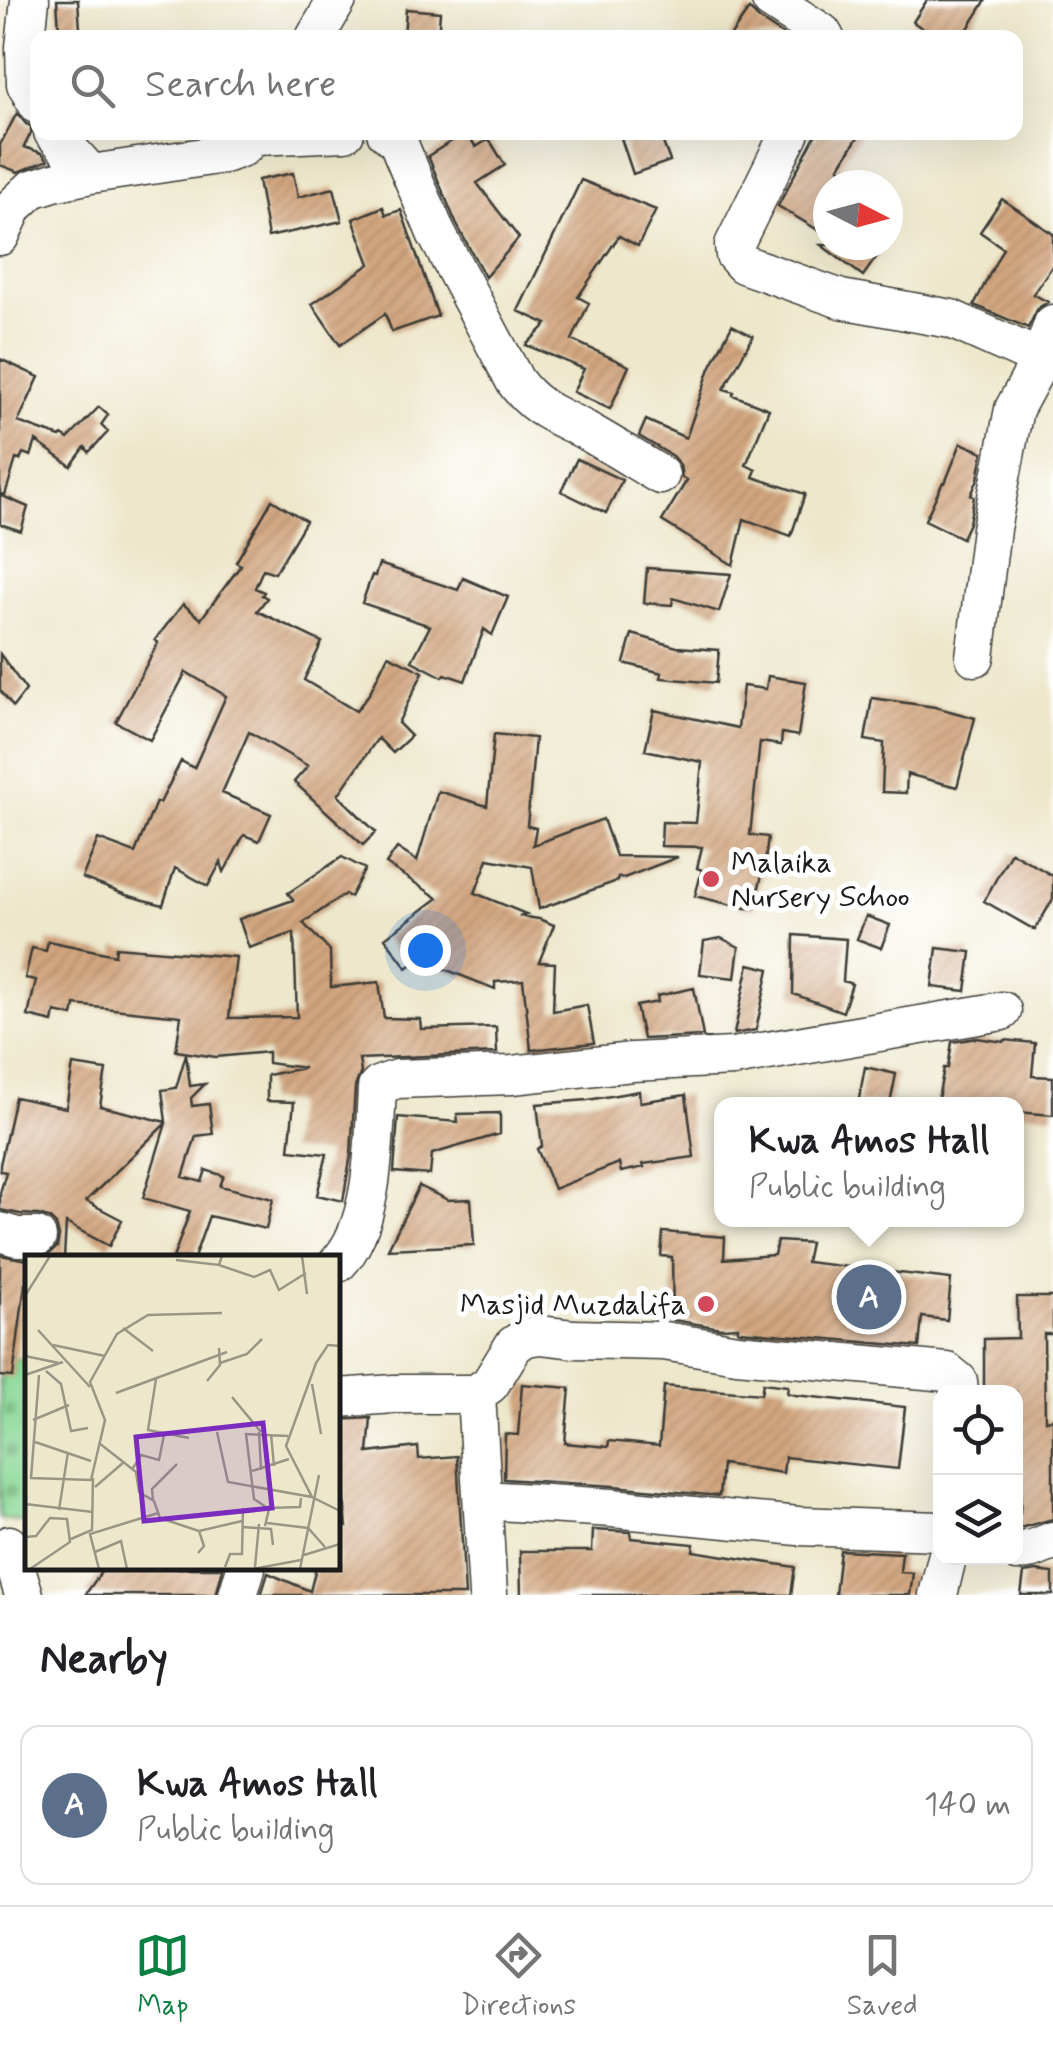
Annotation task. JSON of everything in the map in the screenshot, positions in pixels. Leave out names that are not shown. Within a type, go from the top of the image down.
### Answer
[{"type":"street","points":[[30,0],[25,47],[26,84],[30,91]]},
{"type":"street","points":[[320,30],[337,0]]},
{"type":"street","points":[[772,0],[816,30]]},
{"type":"street","points":[[60,140],[91,174]]},
{"type":"street","points":[[0,236],[14,206],[25,194],[54,182],[224,154],[250,140]]},
{"type":"street","points":[[396,140],[436,233],[526,396],[540,408],[660,475]]},
{"type":"street","points":[[786,140],[736,240],[735,255],[744,264],[841,299],[952,319],[1047,342],[1014,409],[992,529],[975,657]]},
{"type":"street","points":[[340,1261],[362,1223],[378,1088],[384,1082],[733,1058],[1002,1010]]},
{"type":"street","points":[[340,1398],[476,1394],[490,1384],[514,1345],[540,1335],[574,1340],[664,1341],[737,1353],[947,1372],[958,1385]]},
{"type":"street","points":[[476,1394],[488,1595]]},
{"type":"street","points":[[483,1500],[798,1526],[933,1530]]},
{"type":"street","points":[[1023,1551],[1053,1541]]},
{"type":"street","points":[[12,1546],[24,1595]]},
{"type":"street","points":[[938,1595],[945,1565]]},
{"type":"street","points":[[238,1595],[245,1570]]},
{"type":"green space","points":[[0,1357],[25,1360],[25,1522],[0,1519]]},
{"type":"building","points":[[57,0],[78,0],[80,29],[59,30]]},
{"type":"building","points":[[927,0],[986,0],[967,30],[925,30],[913,22]]},
{"type":"building","points":[[406,9],[440,12],[439,30],[405,30]]},
{"type":"building","points":[[749,9],[776,30],[735,30]]},
{"type":"building","points":[[17,113],[30,126],[24,147],[42,153],[48,160],[18,172],[0,165],[0,145]]},
{"type":"building","points":[[453,140],[471,140],[476,147],[490,140],[505,165],[477,183],[519,238],[485,277],[456,223],[428,156]]},
{"type":"building","points":[[622,140],[662,140],[670,161],[633,174]]},
{"type":"building","points":[[813,140],[856,140],[839,168],[842,170],[813,170],[813,227],[778,206]]},
{"type":"building","points":[[293,173],[298,197],[334,188],[342,221],[268,237],[258,180]]},
{"type":"building","points":[[581,180],[656,210],[638,246],[619,236],[578,297],[589,303],[572,340],[629,366],[610,409],[573,392],[584,369],[526,345],[547,324],[518,311]]},
{"type":"building","points":[[1002,199],[1053,234],[1053,265],[1033,294],[1048,302],[1038,308],[1028,328],[974,305],[1003,248],[980,232]]},
{"type":"building","points":[[383,207],[386,215],[401,210],[438,316],[392,332],[385,314],[340,345],[312,304],[370,264],[353,219]]},
{"type":"building","points":[[841,260],[874,260],[863,276]]},
{"type":"building","points":[[732,325],[753,336],[724,389],[769,409],[746,465],[756,470],[753,477],[805,494],[791,536],[744,519],[733,565],[662,521],[687,480],[682,478],[680,465],[672,456],[639,436],[646,420],[686,438],[710,368]]},
{"type":"building","points":[[0,359],[39,377],[18,422],[68,439],[99,407],[108,415],[101,425],[108,432],[89,452],[85,447],[71,466],[36,441],[31,456],[23,453],[20,460],[16,459],[5,495],[0,494]]},
{"type":"building","points":[[961,443],[983,452],[971,495],[974,497],[969,523],[962,538],[925,520]]},
{"type":"building","points":[[577,459],[622,480],[606,513],[561,491]]},
{"type":"building","points":[[0,495],[28,507],[21,531],[0,524]]},
{"type":"building","points":[[272,500],[306,521],[275,573],[263,569],[255,588],[267,598],[257,611],[322,642],[304,680],[356,711],[388,655],[423,672],[398,723],[411,736],[393,753],[378,738],[338,795],[376,832],[363,845],[294,782],[308,766],[249,732],[222,793],[271,814],[259,841],[244,835],[224,872],[221,862],[208,886],[175,868],[163,905],[82,878],[98,839],[135,853],[156,802],[160,803],[181,761],[194,768],[226,696],[186,672],[150,740],[116,722],[158,643],[155,640],[183,604],[201,619],[241,565],[236,562]]},
{"type":"building","points":[[379,564],[458,590],[463,578],[508,597],[492,635],[484,629],[465,681],[445,674],[443,677],[412,661],[430,626],[362,603]]},
{"type":"building","points":[[647,568],[731,574],[719,612],[673,598],[672,605],[644,603]]},
{"type":"building","points":[[632,634],[677,647],[719,650],[716,683],[661,678],[662,673],[624,663]]},
{"type":"building","points":[[0,654],[26,690],[13,707],[0,690]]},
{"type":"building","points":[[768,676],[806,682],[798,736],[782,733],[781,745],[760,742],[750,835],[768,837],[754,908],[745,908],[695,896],[702,870],[697,868],[702,847],[661,846],[662,822],[696,823],[702,762],[645,750],[654,710],[738,728],[743,686],[766,689]]},
{"type":"building","points":[[872,698],[935,707],[975,718],[957,787],[907,774],[906,793],[882,792],[884,743],[865,740]]},
{"type":"building","points":[[494,734],[535,738],[527,826],[536,828],[533,845],[603,819],[616,856],[678,857],[539,909],[532,867],[488,859],[475,893],[526,914],[519,916],[554,925],[539,962],[555,963],[553,1011],[587,1005],[594,1043],[531,1050],[523,980],[495,982],[495,989],[419,959],[407,968],[385,938],[438,898],[386,864],[397,848],[417,861],[438,791],[487,806]]},
{"type":"building","points":[[1011,852],[1053,876],[1053,899],[1035,930],[984,901]]},
{"type":"building","points":[[342,857],[365,869],[350,897],[345,894],[303,923],[330,951],[331,987],[379,982],[384,1018],[420,1019],[421,1029],[496,1027],[497,1053],[359,1059],[361,1072],[355,1087],[351,1154],[343,1201],[317,1195],[327,1154],[289,1150],[294,1102],[267,1101],[267,1075],[304,1068],[268,1063],[268,1052],[216,1057],[176,1051],[181,1016],[75,1005],[73,1016],[55,1012],[53,1022],[28,1016],[36,980],[25,978],[32,948],[46,951],[48,941],[115,955],[116,947],[236,957],[229,1018],[297,1017],[294,933],[249,948],[239,919],[293,900],[288,893]]},
{"type":"building","points":[[866,916],[890,925],[881,948],[857,939]]},
{"type":"building","points":[[794,935],[846,939],[843,981],[852,984],[843,1012],[793,994]]},
{"type":"building","points":[[721,938],[739,947],[735,978],[700,974],[704,941]]},
{"type":"building","points":[[937,948],[971,952],[966,991],[932,987]]},
{"type":"building","points":[[749,964],[769,969],[756,1030],[734,1034]]},
{"type":"building","points":[[694,988],[703,1036],[643,1039],[636,1006],[658,1002],[657,996]]},
{"type":"building","points":[[977,1038],[1035,1043],[1032,1076],[1053,1077],[1053,1115],[1024,1113],[1024,1097],[938,1097],[952,1042]]},
{"type":"building","points":[[186,1054],[190,1086],[205,1084],[191,1098],[192,1106],[209,1104],[213,1134],[196,1136],[183,1177],[202,1182],[206,1170],[224,1176],[220,1186],[273,1199],[266,1229],[209,1216],[195,1255],[174,1255],[190,1211],[143,1198],[166,1123],[86,1201],[122,1220],[109,1246],[66,1223],[64,1255],[48,1255],[57,1247],[59,1236],[49,1218],[0,1210],[6,1172],[0,1171],[0,1165],[15,1097],[66,1108],[73,1065],[106,1070],[100,1106],[166,1122],[162,1090],[176,1088]]},
{"type":"building","points":[[865,1067],[896,1074],[891,1097],[859,1097]]},
{"type":"building","points":[[639,1091],[640,1102],[686,1095],[694,1157],[643,1164],[644,1167],[621,1172],[619,1163],[554,1189],[537,1149],[542,1146],[537,1104]]},
{"type":"building","points":[[500,1113],[500,1134],[432,1154],[430,1175],[394,1172],[398,1117],[458,1122],[457,1114]]},
{"type":"building","points":[[419,1186],[448,1200],[471,1199],[474,1245],[388,1249]]},
{"type":"building","points":[[663,1232],[725,1237],[724,1259],[774,1255],[777,1241],[810,1243],[806,1262],[951,1279],[947,1320],[922,1317],[919,1347],[740,1331],[738,1327],[673,1320],[672,1257],[661,1256]]},
{"type":"building","points":[[0,1255],[25,1259],[25,1284],[13,1377],[0,1376]]},
{"type":"building","points":[[1017,1297],[1053,1297],[1053,1334],[1044,1334],[1045,1420],[1053,1419],[1053,1519],[1023,1527],[1023,1385],[984,1385],[984,1339],[1018,1338]]},
{"type":"building","points":[[763,1383],[788,1386],[787,1393],[795,1395],[905,1407],[898,1469],[785,1457],[783,1473],[722,1464],[719,1496],[504,1479],[505,1434],[518,1435],[522,1384],[570,1388],[565,1443],[608,1447],[609,1441],[659,1446],[664,1386],[761,1394]]},
{"type":"building","points":[[371,1418],[368,1453],[418,1447],[419,1459],[457,1456],[465,1595],[261,1595],[268,1573],[310,1591],[315,1570],[340,1570],[340,1525],[347,1527],[340,1420]]},
{"type":"building","points":[[593,1530],[631,1532],[631,1538],[694,1544],[693,1551],[795,1567],[791,1595],[521,1595],[520,1551],[592,1551]]},
{"type":"building","points":[[840,1550],[902,1553],[900,1572],[913,1573],[910,1595],[835,1595]]},
{"type":"building","points":[[103,1570],[222,1570],[216,1595],[85,1595]]},
{"type":"building","points":[[1024,1573],[1053,1573],[1053,1595],[1021,1595]]},
{"type":"place","name":"Malaika Nursery Schoo","points":[[711,879]]},
{"type":"place","name":"Kwa Amos Hall","points":[[869,1297]]},
{"type":"place","name":"Masjid Muzdalifa","points":[[706,1304]]}]
